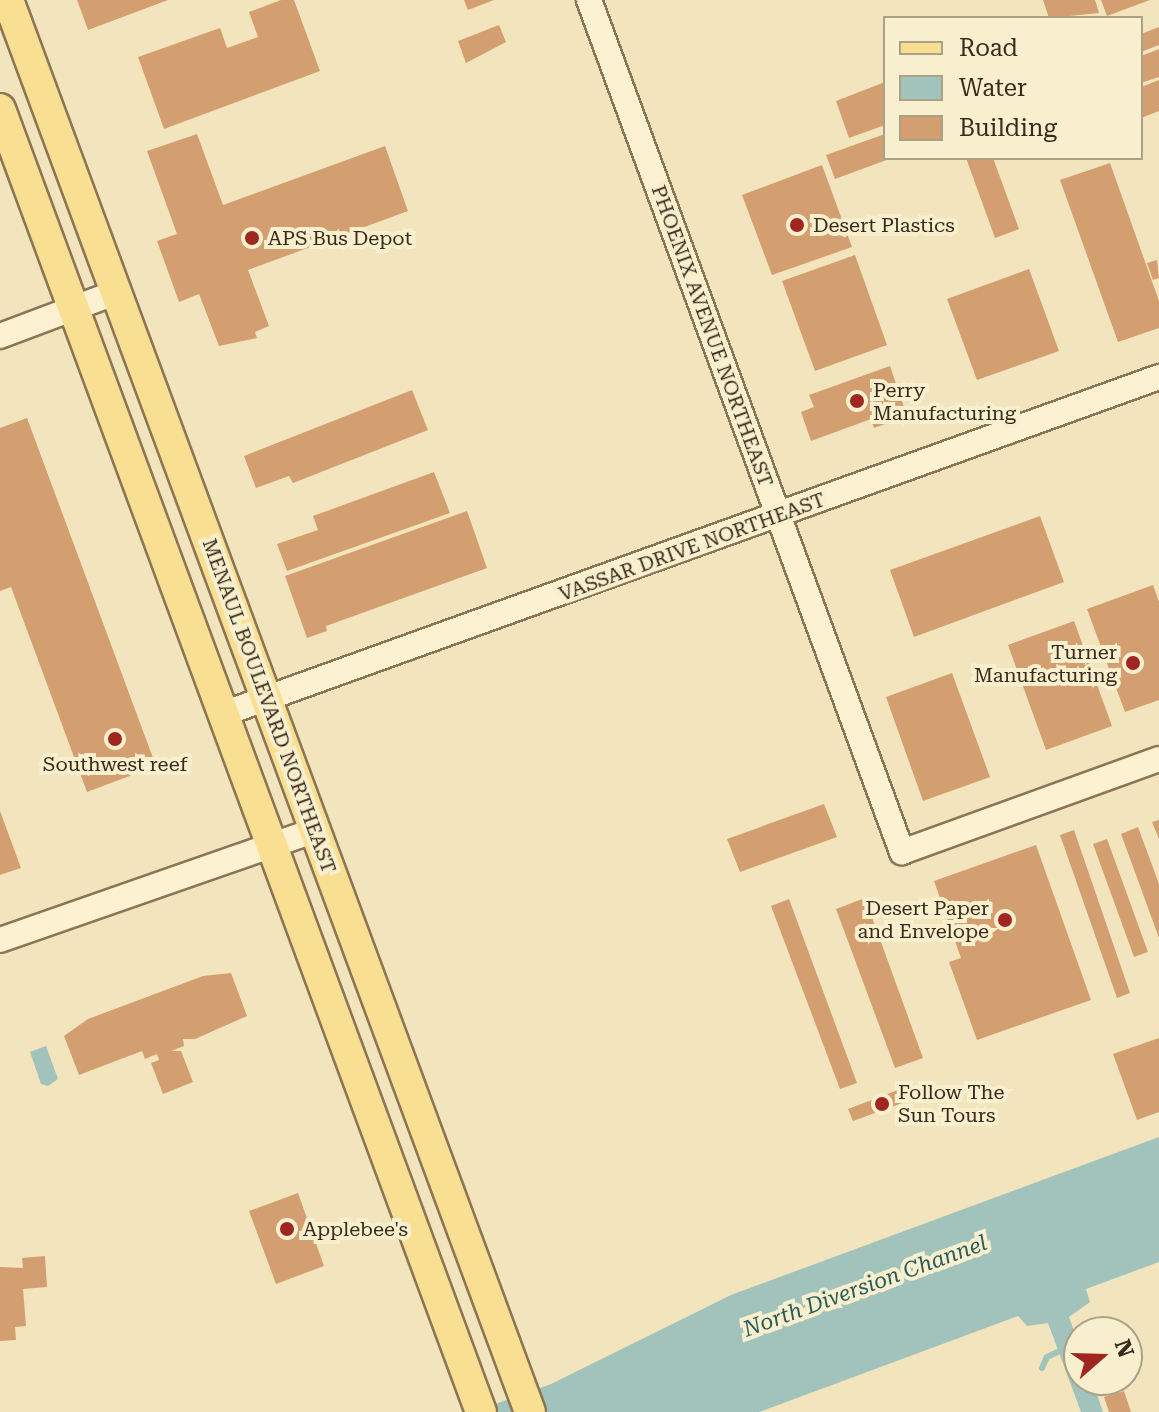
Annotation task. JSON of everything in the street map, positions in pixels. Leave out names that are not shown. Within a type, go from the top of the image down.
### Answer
[{"type":"main road","name":"MENAUL BOULEVARD NORTHEAST","points":[[8,0],[530,1412]]},
{"type":"main road","points":[[0,109],[481,1412]]},
{"type":"street","name":"PHOENIX AVENUE NORTHEAST","points":[[589,0],[902,852],[1159,759]]},
{"type":"street","points":[[0,336],[117,292]]},
{"type":"street","name":"VASSAR DRIVE NORTHEAST","points":[[223,714],[1159,377]]},
{"type":"street","points":[[0,940],[315,830]]},
{"type":"water","points":[[46,1046],[58,1079],[48,1086],[41,1084],[30,1052]]},
{"type":"water","name":"North Diversion Channel","points":[[1159,1137],[1159,1262],[1086,1289],[1090,1302],[1070,1316],[1063,1316],[1063,1363],[1048,1323],[1027,1326],[1018,1316],[759,1412],[473,1412],[551,1384],[731,1295]]},
{"type":"water","points":[[1075,1396],[1098,1396],[1103,1412],[1081,1412]]},
{"type":"building","points":[[77,0],[168,0],[88,30]]},
{"type":"building","points":[[281,0],[294,0],[320,71],[164,129],[138,57],[220,28],[227,48],[258,37],[249,12]]},
{"type":"building","points":[[464,0],[494,0],[468,10]]},
{"type":"building","points":[[1043,0],[1095,0],[1099,13],[1069,16],[1048,16]]},
{"type":"building","points":[[1101,0],[1150,0],[1107,16]]},
{"type":"building","points":[[499,25],[506,42],[466,63],[458,41]]},
{"type":"building","points":[[1159,27],[1159,45],[1143,51],[1143,33]]},
{"type":"building","points":[[1159,49],[1159,77],[1143,82],[1143,55]]},
{"type":"building","points":[[1159,80],[1159,111],[1143,117],[1143,86]]},
{"type":"building","points":[[883,83],[883,126],[849,138],[836,101]]},
{"type":"building","name":"APS Bus Depot","points":[[197,134],[223,205],[385,146],[408,211],[248,270],[269,326],[255,332],[257,338],[219,346],[199,294],[179,302],[157,241],[177,234],[147,151]]},
{"type":"building","points":[[883,135],[883,160],[887,160],[835,179],[826,155]]},
{"type":"building","points":[[967,160],[994,160],[1019,229],[995,238]]},
{"type":"building","points":[[1110,163],[1159,301],[1159,328],[1118,342],[1060,180]]},
{"type":"building","points":[[822,165],[852,247],[772,275],[742,195]]},
{"type":"building","points":[[855,255],[887,345],[815,371],[782,281]]},
{"type":"building","points":[[1157,260],[1159,278],[1153,280],[1147,263]]},
{"type":"building","points":[[1029,269],[1059,351],[977,380],[947,299]]},
{"type":"building","name":"Perry Manufacturing","points":[[890,366],[907,416],[874,428],[871,419],[811,441],[801,412],[814,407],[809,395]]},
{"type":"building","points":[[412,390],[428,430],[293,483],[289,476],[256,488],[244,456]]},
{"type":"building","points":[[27,418],[156,766],[87,792],[11,587],[0,591],[0,428]]},
{"type":"building","points":[[434,472],[450,513],[287,571],[277,544],[318,530],[313,516]]},
{"type":"building","points":[[467,511],[487,568],[326,626],[327,631],[307,638],[285,576]]},
{"type":"building","points":[[1040,516],[1064,582],[914,637],[890,570]]},
{"type":"building","name":"Turner Manufacturing","points":[[1153,585],[1159,602],[1159,700],[1125,712],[1087,609]]},
{"type":"building","points":[[1074,621],[1112,726],[1046,750],[1008,645]]},
{"type":"building","points":[[952,673],[990,777],[923,801],[886,697]]},
{"type":"building","points":[[824,804],[837,837],[740,872],[727,839]]},
{"type":"building","points":[[0,811],[21,868],[0,875]]},
{"type":"building","points":[[1159,820],[1159,839],[1152,822]]},
{"type":"building","points":[[1138,827],[1159,884],[1159,938],[1121,834]]},
{"type":"building","points":[[1074,830],[1130,993],[1117,998],[1060,835]]},
{"type":"building","points":[[1107,839],[1148,952],[1134,957],[1093,844]]},
{"type":"building","name":"Desert Paper and Envelope","points":[[1036,845],[1091,1000],[977,1040],[949,962],[961,958],[934,881]]},
{"type":"building","points":[[865,898],[923,1058],[895,1068],[836,909]]},
{"type":"building","points":[[789,899],[857,1083],[840,1089],[771,906]]},
{"type":"building","points":[[231,973],[247,1016],[195,1039],[183,1039],[184,1046],[171,1051],[181,1051],[193,1082],[163,1094],[151,1063],[159,1060],[157,1054],[145,1059],[142,1051],[79,1075],[64,1036],[88,1019],[203,976]]},
{"type":"building","points":[[1159,1038],[1159,1112],[1137,1120],[1113,1054]]},
{"type":"building","name":"Follow The Sun Tours","points":[[911,1085],[916,1098],[853,1121],[848,1109]]},
{"type":"building","points":[[298,1193],[324,1266],[276,1284],[249,1211]]},
{"type":"building","points":[[45,1256],[47,1287],[23,1289],[26,1326],[15,1327],[16,1340],[0,1341],[0,1267],[23,1268],[22,1258]]},
{"type":"building","points":[[1126,1396],[1131,1412],[1109,1412],[1104,1397]]},
{"type":"waterway","points":[[1042,1368],[1047,1357],[1063,1349]]},
{"type":"place","name":"Desert Plastics","points":[[797,225]]},
{"type":"place","name":"APS Bus Depot","points":[[252,238]]},
{"type":"place","name":"Perry Manufacturing","points":[[857,401]]},
{"type":"place","name":"Turner Manufacturing","points":[[1133,663]]},
{"type":"place","name":"Southwest reef","points":[[115,739]]},
{"type":"place","name":"Desert Paper and Envelope","points":[[1005,920]]},
{"type":"place","name":"Follow The Sun Tours","points":[[882,1104]]},
{"type":"place","name":"Applebee's","points":[[287,1229]]}]
